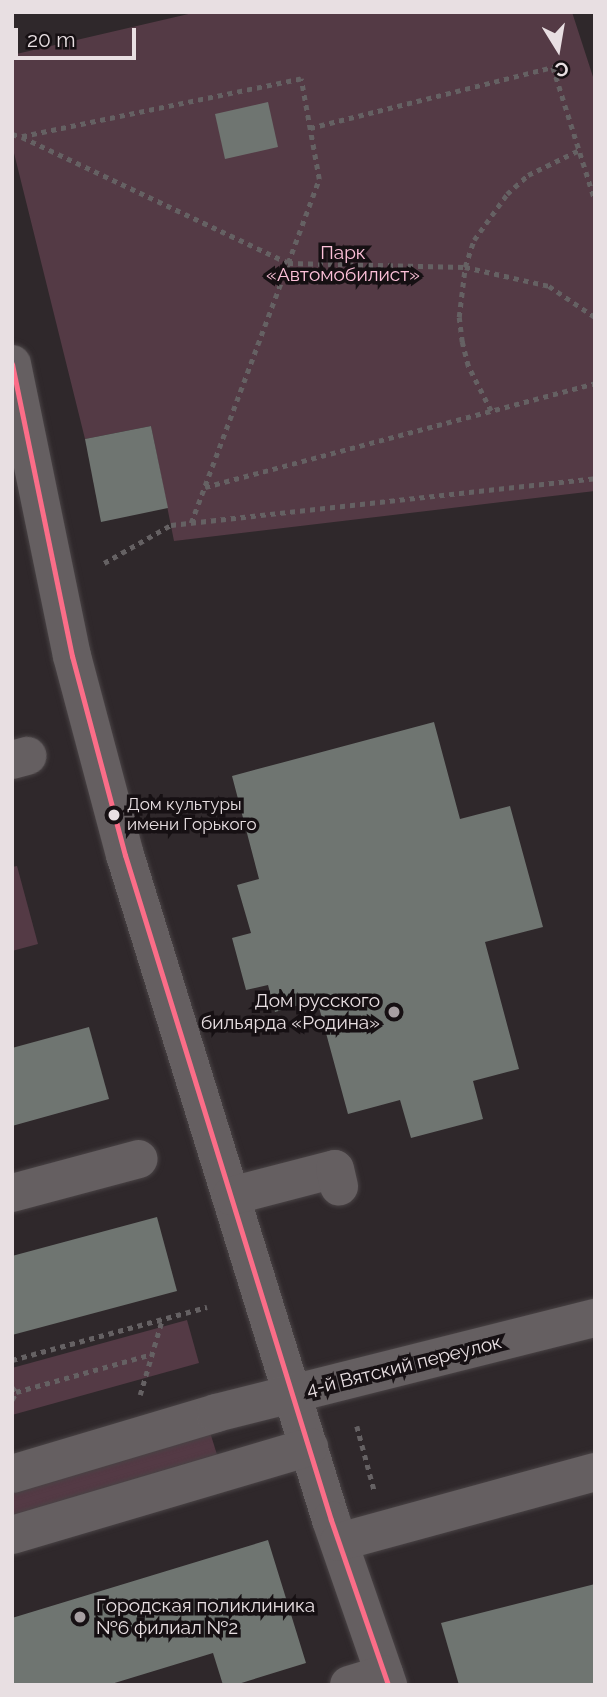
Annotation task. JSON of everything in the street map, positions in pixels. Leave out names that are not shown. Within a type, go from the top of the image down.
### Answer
[{"type":"street","points":[[12,364],[76,670],[125,855],[339,1542],[374,1681]]},
{"type":"street","points":[[12,1193],[139,1159]]},
{"type":"street","points":[[231,1196],[335,1169],[339,1187]]},
{"type":"street","name":"4-й Вятский переулок","points":[[12,1474],[292,1395],[595,1318]]},
{"type":"street","points":[[12,1535],[309,1447]]},
{"type":"street","points":[[339,1542],[595,1472]]},
{"type":"path","points":[[310,128],[553,67],[595,200]]},
{"type":"path","points":[[22,137],[301,79],[319,179],[191,523]]},
{"type":"path","points":[[12,134],[288,264],[465,267],[550,286],[595,317]]},
{"type":"path","points":[[491,411],[468,366],[459,317],[465,267],[474,240],[507,194],[528,175],[579,150]]},
{"type":"path","points":[[204,488],[595,383]]},
{"type":"path","points":[[104,563],[171,525],[595,478]]},
{"type":"path","points":[[12,1360],[207,1307]]},
{"type":"path","points":[[126,1440],[163,1319]]},
{"type":"path","points":[[12,1400],[14,1389],[152,1354]]},
{"type":"path","points":[[357,1426],[378,1504]]},
{"type":"green space","name":"Парк «Автомобилист»","points":[[197,12],[572,12],[595,83],[595,491],[174,541],[151,426],[85,439],[12,145],[12,55]]},
{"type":"green space","points":[[17,866],[38,944],[12,951],[12,867]]},
{"type":"green space","points":[[187,1320],[199,1363],[12,1415],[12,1368]]},
{"type":"green space","points":[[208,1426],[220,1464],[12,1527],[12,1486]]},
{"type":"building","points":[[268,102],[278,147],[225,159],[215,114]]},
{"type":"building","points":[[151,426],[168,508],[101,522],[85,439]]},
{"type":"building","points":[[434,722],[460,819],[510,806],[543,927],[485,942],[519,1069],[473,1081],[483,1119],[411,1138],[400,1100],[348,1114],[317,1000],[275,1012],[268,985],[246,990],[232,938],[251,933],[237,885],[259,879],[232,776]]},
{"type":"building","points":[[89,1027],[109,1099],[12,1126],[12,1048]]},
{"type":"building","points":[[157,1217],[177,1291],[12,1335],[12,1256]]},
{"type":"building","points":[[268,1540],[306,1663],[235,1685],[223,1685],[213,1653],[108,1685],[12,1685],[12,1618]]},
{"type":"building","points":[[595,1584],[595,1685],[459,1685],[441,1623]]},
{"type":"transit line","points":[[12,364],[72,656],[125,855],[331,1520],[388,1685]]},
{"type":"place","name":"Дом культуры имени Горького","points":[[114,815]]},
{"type":"place","name":"Дом русского бильярда «Родина»","points":[[394,1012]]},
{"type":"place","name":"Городская поликлиника №6 филиал №2","points":[[80,1617]]}]
